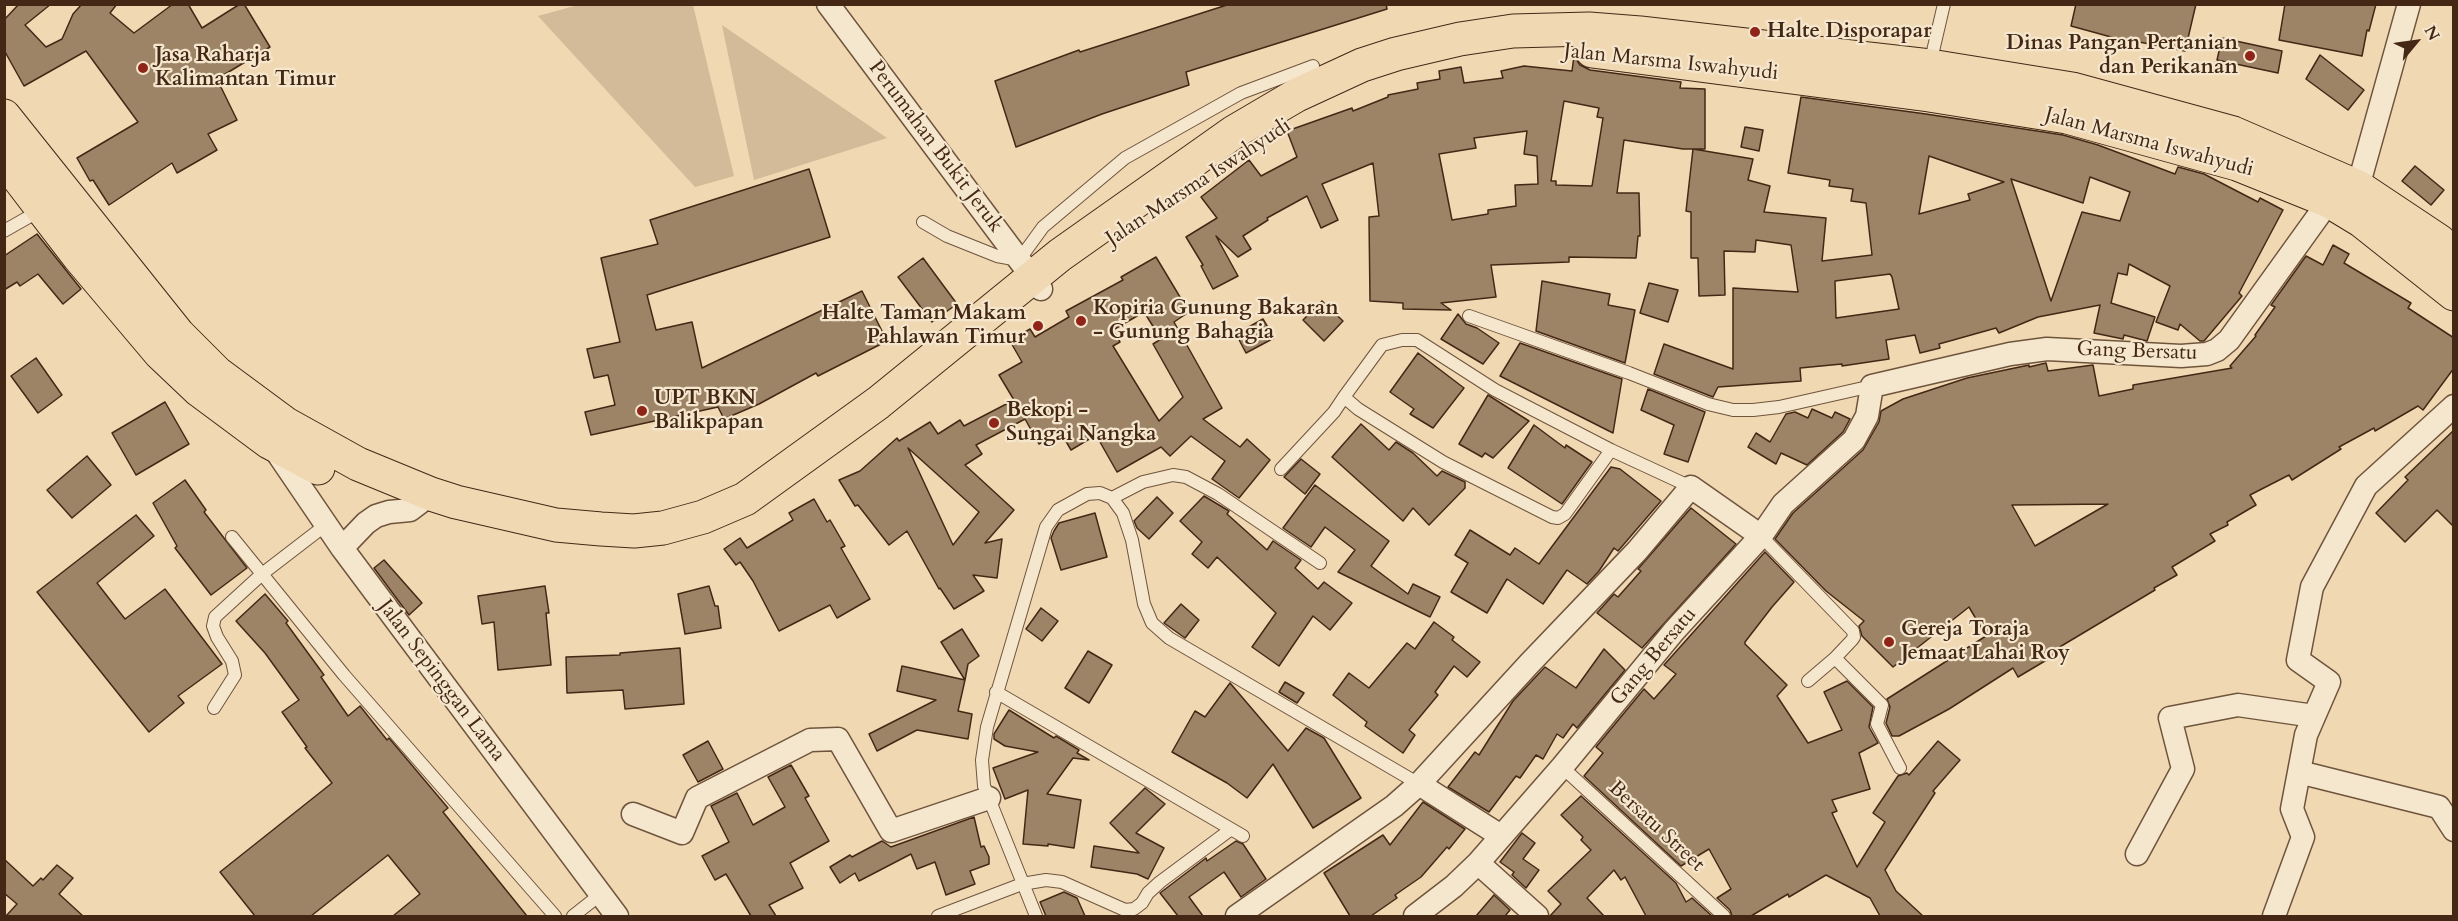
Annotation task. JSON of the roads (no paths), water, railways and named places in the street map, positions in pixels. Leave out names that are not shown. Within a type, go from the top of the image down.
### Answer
[{"type":"highway","name":"Jalan Marsma Iswahyudi","points":[[93,252],[217,373],[315,442],[358,464],[420,502],[446,522],[527,543],[563,549],[607,552],[675,547],[735,527],[762,511],[912,399],[1030,275],[1251,122],[1328,80],[1362,65],[1396,54],[1460,39],[1513,31],[1589,29],[1640,33],[1930,66],[2072,89],[2233,134],[2439,242],[2454,256]]},
{"type":"highway","name":"Jalan Marsma Iswahyudi","points":[[1030,275],[1067,270],[1245,149],[1340,97],[1373,83],[1461,61],[1534,52],[1590,51],[1929,95],[2067,117],[2344,194],[2362,221],[2454,294]]},
{"type":"highway","points":[[4,116],[93,252]]},
{"type":"highway","points":[[4,159],[42,209],[93,252]]},
{"type":"highway","name":"Jalan Marsma Iswahyudi","points":[[93,252],[159,353],[199,390],[269,442],[340,479],[420,502]]},
{"type":"street","name":"Perumahan Bukit Jeruk","points":[[828,4],[1030,275]]},
{"type":"street","points":[[2344,194],[2409,4]]},
{"type":"street","name":"Gang Bersatu","points":[[1415,916],[1454,886],[1478,863],[1562,767],[1674,631],[1761,537],[1783,504],[1854,440],[1867,417],[1872,386],[2010,354],[2047,349],[2181,356],[2207,354],[2217,350],[2229,340],[2344,194]]},
{"type":"street","name":"Jalan Sepinggan Lama","points":[[240,390],[269,442],[342,548],[617,916]]},
{"type":"street","points":[[2274,916],[2303,837],[2292,809],[2306,735],[2329,682],[2298,660],[2312,587],[2366,486],[2454,406]]},
{"type":"street","points":[[1237,916],[1394,806],[1419,784],[1529,664],[1637,552],[1691,487],[1761,537]]},
{"type":"street","points":[[342,548],[376,516],[420,502]]},
{"type":"street","points":[[2137,854],[2183,769],[2170,718],[2238,705],[2314,716]]},
{"type":"street","points":[[633,814],[682,833],[697,798],[810,740],[838,739],[891,831],[989,798]]},
{"type":"street","points":[[2299,772],[2439,807],[2454,830]]},
{"type":"street","points":[[1419,784],[1501,836]]},
{"type":"street","points":[[1478,863],[1537,916]]},
{"type":"lane","points":[[1930,66],[1944,4]]},
{"type":"lane","points":[[923,222],[957,240],[997,256],[1030,275],[1043,227],[1125,158],[1240,93],[1313,66]]},
{"type":"lane","points":[[4,231],[42,209]]},
{"type":"lane","name":"Gang Bersatu","points":[[1469,316],[1708,404],[1733,410],[1779,407],[1872,386]]},
{"type":"lane","points":[[1281,469],[1334,412],[1382,345],[1402,340],[1417,340],[1495,390],[1611,450],[1691,487]]},
{"type":"lane","points":[[1344,397],[1358,409],[1443,462],[1552,517],[1558,518],[1565,514],[1611,450]]},
{"type":"lane","points":[[1112,498],[1143,482],[1173,475],[1186,477],[1218,494],[1320,563]]},
{"type":"lane","points":[[1036,916],[984,786],[982,760],[996,692],[1046,527],[1051,519],[1071,502],[1087,494],[1100,493],[1112,498],[1123,513],[1144,604],[1152,623],[1169,638],[1419,784]]},
{"type":"lane","points":[[214,708],[235,675],[232,661],[213,626],[215,616],[262,574],[327,524]]},
{"type":"lane","points":[[232,537],[344,675],[555,916]]},
{"type":"lane","points":[[1761,537],[1853,631],[1852,640],[1808,681]]},
{"type":"lane","points":[[1835,658],[1881,705],[1877,723],[1900,768]]},
{"type":"lane","points":[[996,692],[1243,836]]},
{"type":"lane","name":"Bersatu Street","points":[[1562,767],[1724,916]]},
{"type":"lane","points":[[938,916],[1022,884],[1046,880],[1062,882],[1122,913],[1142,903],[1160,882],[1230,830]]},
{"type":"lane","points":[[573,916],[601,894]]},
{"type":"place","name":"Halte Disporapar","points":[[1755,32]]},
{"type":"place","name":"Dinas Pangan Pertanian dan Perikanan","points":[[2250,56]]},
{"type":"place","name":"Jasa Raharja Kalimantan Timur","points":[[143,68]]},
{"type":"place","name":"Kopiria Gunung Bakaran - Gunung Bahagia","points":[[1081,321]]},
{"type":"place","name":"Halte Taman Makam Pahlawan Timur","points":[[1038,326]]},
{"type":"place","name":"UPT BKN Balikpapan","points":[[642,411]]},
{"type":"place","name":"Bekopi - Sungai Nangka","points":[[994,423]]},
{"type":"place","name":"Gereja Toraja Jemaat Lahai Roy","points":[[1889,642]]}]
